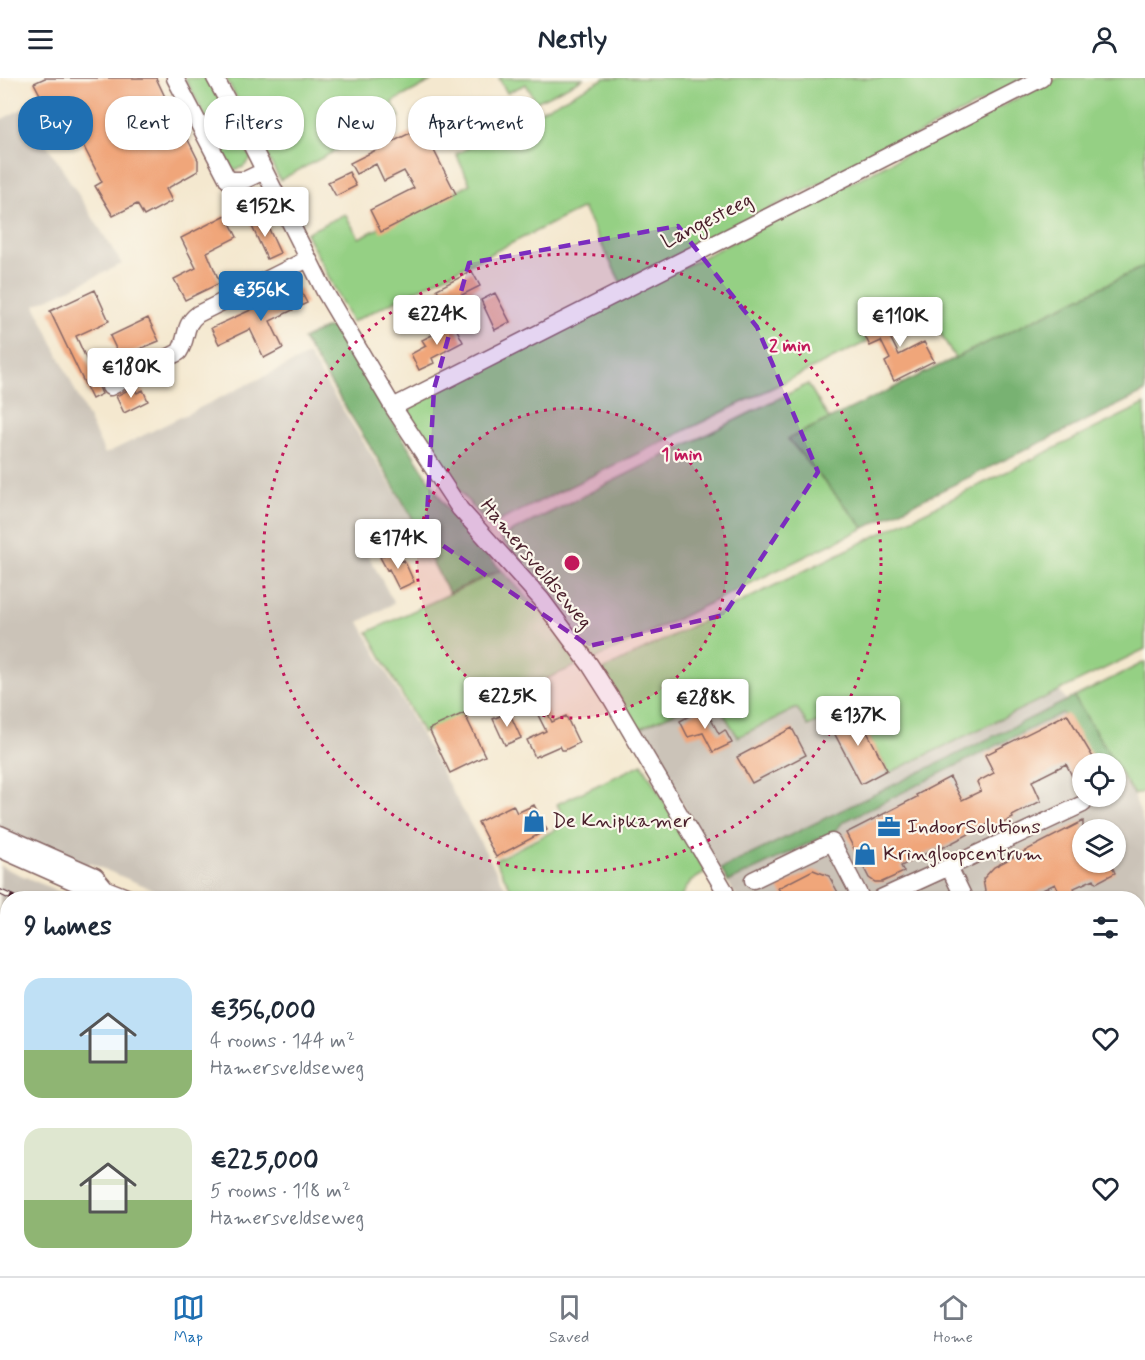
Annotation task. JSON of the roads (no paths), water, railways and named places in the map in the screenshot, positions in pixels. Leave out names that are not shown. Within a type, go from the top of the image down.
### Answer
[{"type":"street","points":[[175,78],[228,180],[245,180],[264,171]]},
{"type":"street","name":"Hamersveldseweg","points":[[215,78],[308,258],[393,407],[460,509],[541,599],[590,665],[612,698],[725,891]]},
{"type":"street","name":"Langesteeg","points":[[393,407],[793,202],[1042,78]]},
{"type":"street","points":[[110,387],[179,352],[185,339],[188,323],[198,314],[308,258]]},
{"type":"street","points":[[896,891],[1077,807]]},
{"type":"street","points":[[0,834],[95,876],[106,889]]},
{"type":"street","points":[[753,880],[832,842],[857,891]]},
{"type":"street","points":[[0,849],[88,888],[111,891]]},
{"type":"street","points":[[949,867],[961,891]]},
{"type":"place","name":"De Knipkamer","points":[[534,821]]},
{"type":"place","name":"IndoorSolutions","points":[[889,827]]},
{"type":"place","name":"Kringloopcentrum","points":[[865,854]]}]
